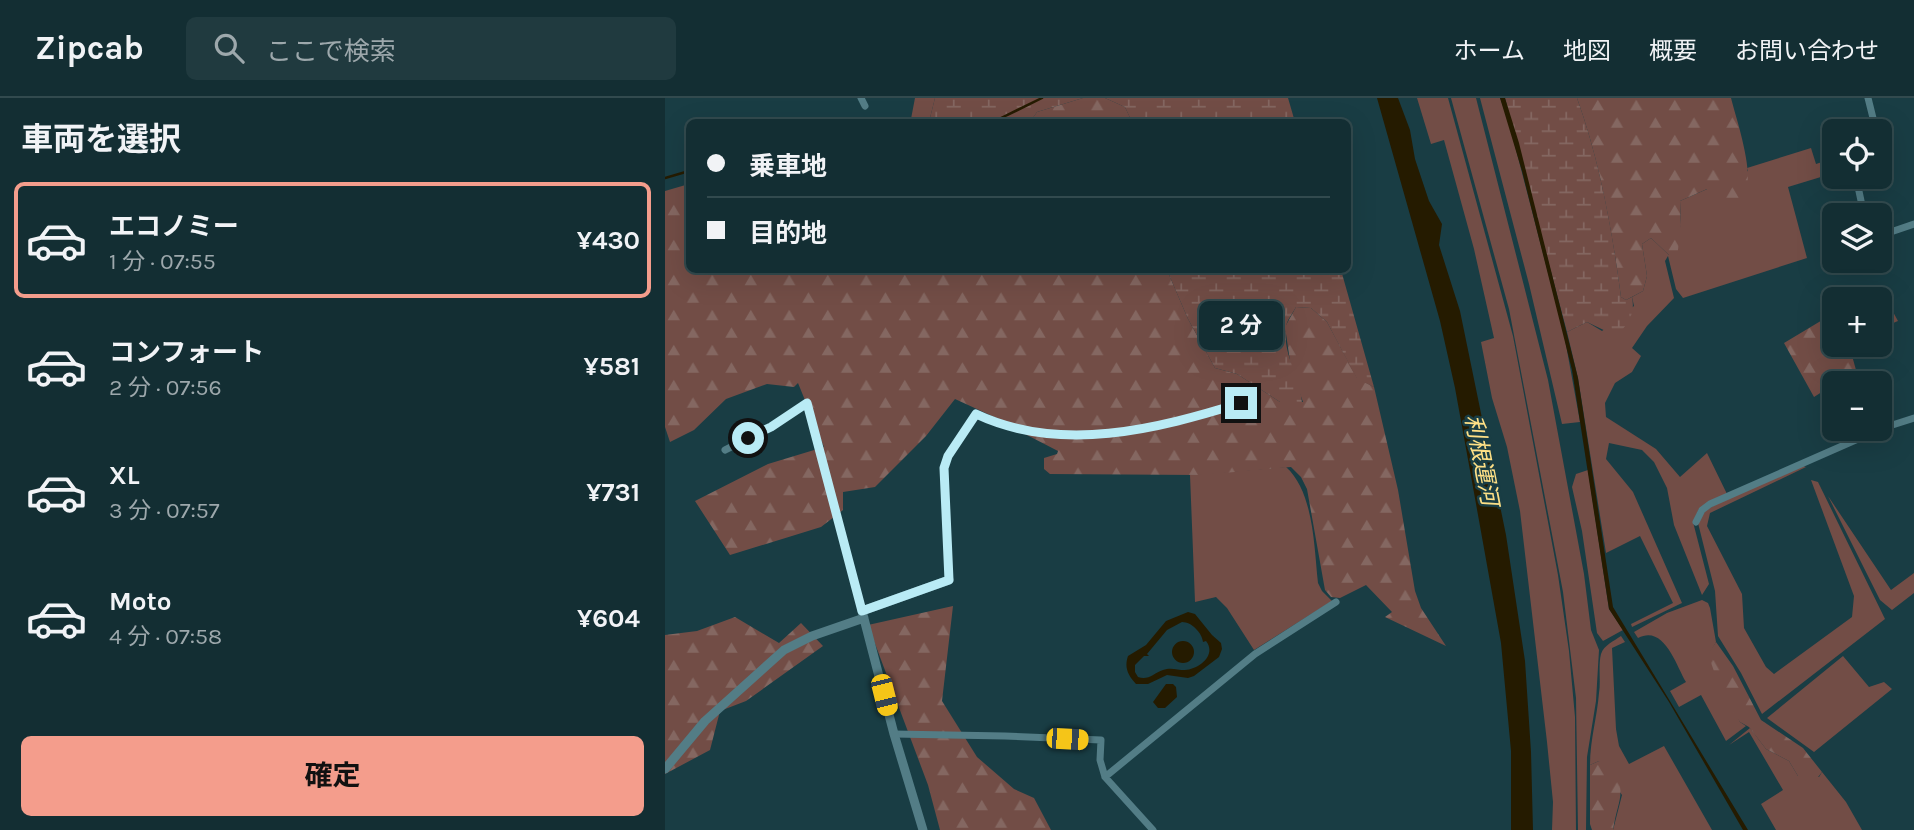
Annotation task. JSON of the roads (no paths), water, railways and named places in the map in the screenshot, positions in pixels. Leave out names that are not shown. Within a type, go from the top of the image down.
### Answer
[{"type":"street","points":[[861,98],[865,106]]},
{"type":"street","points":[[1868,98],[1873,119]]},
{"type":"street","points":[[1892,232],[1914,224]]},
{"type":"street","points":[[726,450],[771,427],[807,403],[894,734],[923,830]]},
{"type":"street","points":[[665,769],[705,721],[784,650],[949,580],[944,468],[948,456],[976,414],[1024,430],[1085,434],[1138,430],[1177,422],[1241,403]]},
{"type":"street","points":[[1696,522],[1702,510],[1719,500],[1882,428],[1914,418]]},
{"type":"street","points":[[1105,777],[1255,654],[1336,602]]},
{"type":"street","points":[[894,734],[1101,740],[1100,760],[1105,777],[1153,830]]},
{"type":"water","name":"利根運河","points":[[1377,98],[1398,98],[1410,130],[1415,159],[1429,201],[1442,224],[1439,245],[1460,311],[1506,535],[1525,661],[1533,830],[1511,830],[1511,751],[1501,643],[1455,388],[1440,321]]},
{"type":"water","points":[[1500,98],[1505,98],[1519,143],[1578,378],[1613,607],[1748,830],[1743,830],[1669,702],[1609,609],[1572,370],[1522,171]]},
{"type":"water","points":[[1188,612],[1195,614],[1221,643],[1219,657],[1188,678],[1167,675],[1148,684],[1136,684],[1127,671],[1128,656],[1146,645],[1166,621]],"holes":[[[1182,622],[1196,629],[1203,642],[1206,641],[1209,651],[1205,660],[1190,669],[1166,669],[1148,677],[1138,677],[1135,665],[1144,656],[1149,656],[1147,654],[1167,630]]]},
{"type":"water","points":[[1183,641],[1191,644],[1194,652],[1191,660],[1183,663],[1175,660],[1172,652],[1175,644]]},
{"type":"water","points":[[1166,684],[1176,687],[1177,697],[1165,708],[1158,708],[1153,702]]},
{"type":"waterway","points":[[999,119],[1042,98]]},
{"type":"waterway","points":[[665,178],[686,172]]}]
